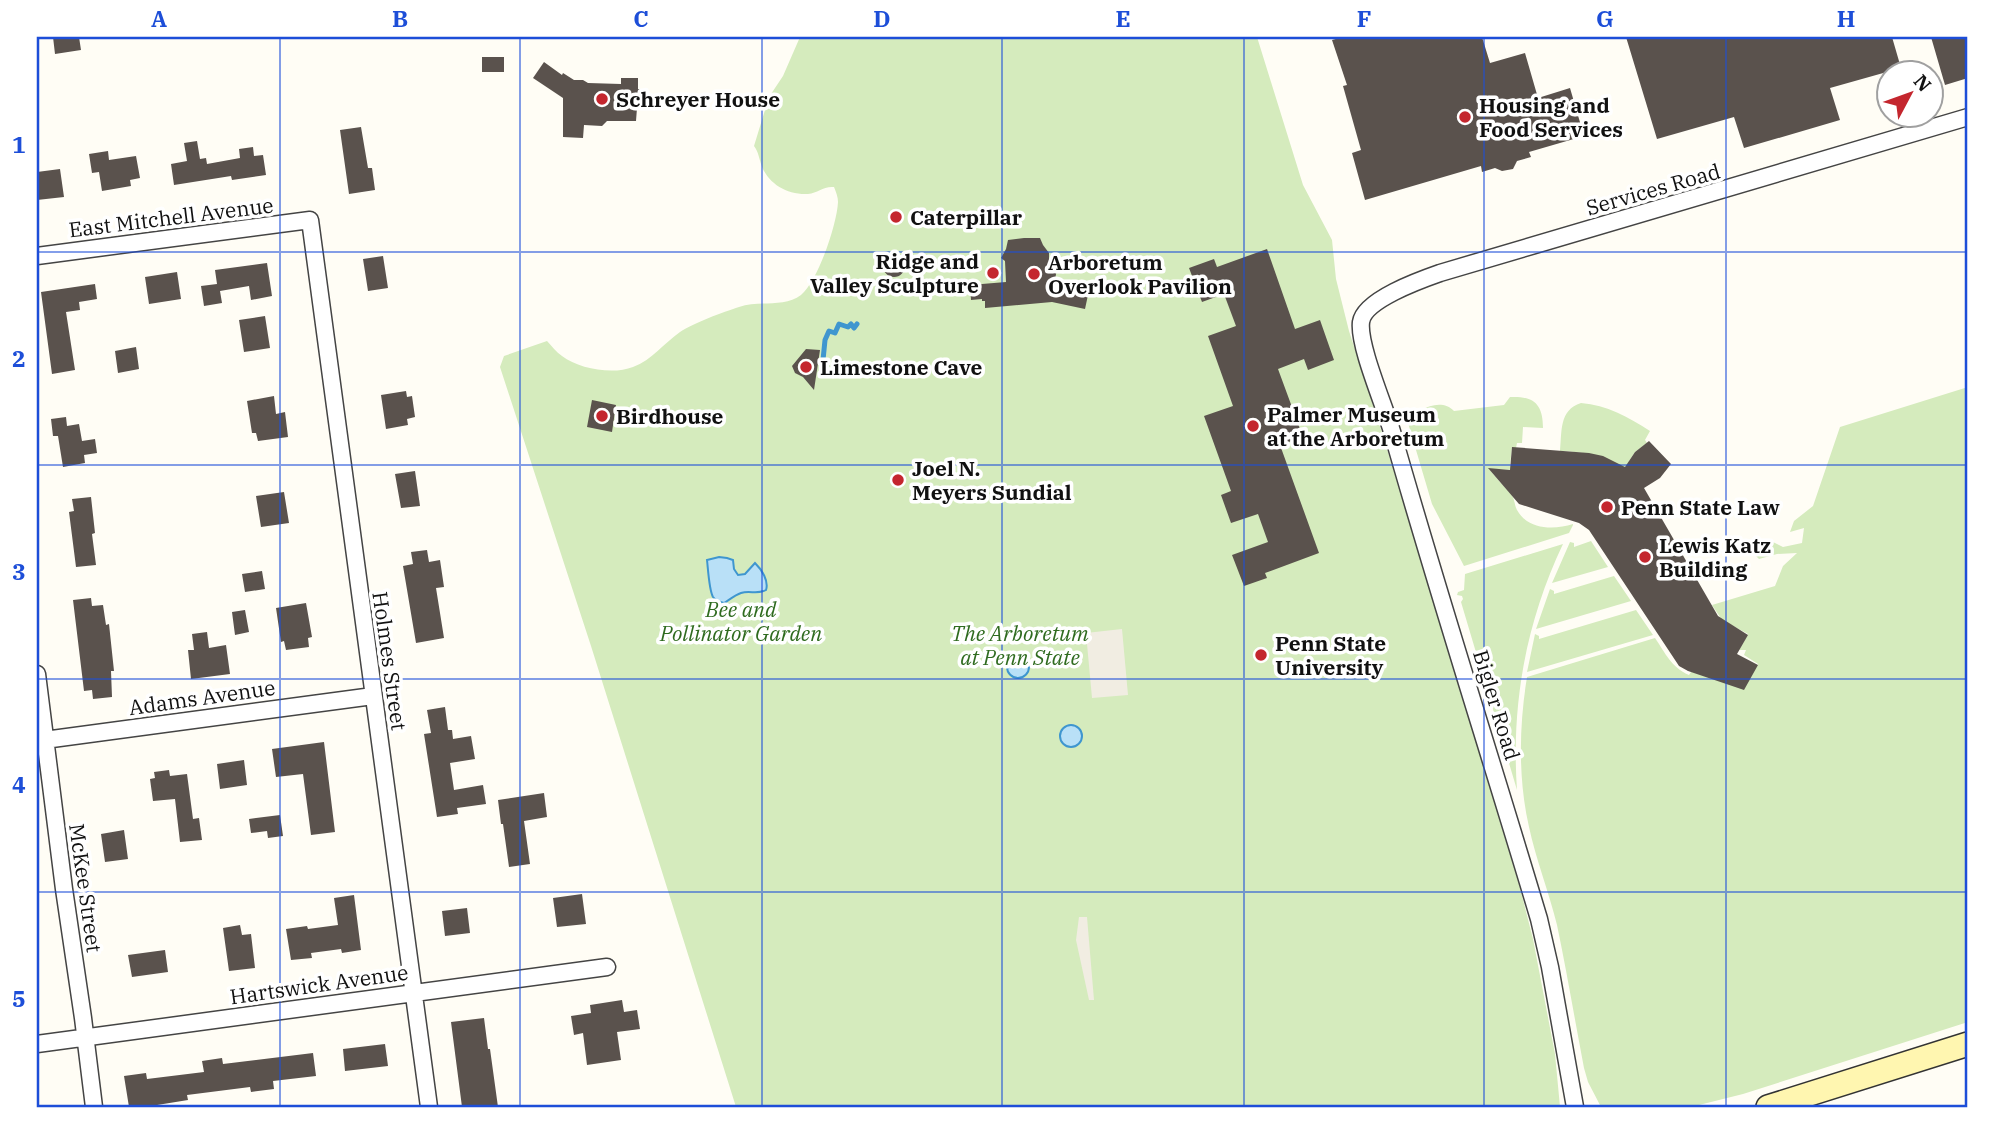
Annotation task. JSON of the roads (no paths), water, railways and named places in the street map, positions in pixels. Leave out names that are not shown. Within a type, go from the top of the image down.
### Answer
[{"type":"main road","points":[[1768,1107],[1968,1044]]},
{"type":"street","name":"Services Road","points":[[1361,320],[1367,310],[1386,297],[1440,273],[1968,117]]},
{"type":"street","name":"East Mitchell Avenue","points":[[37,256],[310,219]]},
{"type":"street","name":"Holmes Street","points":[[310,219],[429,1107]]},
{"type":"street","name":"Bigler Road","points":[[1361,320],[1365,350],[1539,919],[1575,1107]]},
{"type":"street","name":"McKee Street","points":[[37,674],[41,740],[94,1107]]},
{"type":"street","name":"Adams Avenue","points":[[41,740],[373,696]]},
{"type":"street","name":"Hartswick Avenue","points":[[37,1044],[607,967]]},
{"type":"water","points":[[719,557],[733,560],[738,575],[745,574],[755,563],[767,583],[766,590],[741,593],[724,603],[715,599],[707,560]]},
{"type":"water","points":[[1018,656],[1026,659],[1029,667],[1026,675],[1018,678],[1010,675],[1007,667],[1010,659]]},
{"type":"water","points":[[1067,725],[1075,725],[1082,732],[1082,740],[1075,747],[1067,747],[1060,740],[1060,732]]},
{"type":"waterway","points":[[823,360],[829,331],[835,333],[839,324],[848,327],[851,324],[854,328],[857,324]]},
{"type":"place","name":"Schreyer House","points":[[602,99]]},
{"type":"place","name":"Housing and Food Services","points":[[1465,117]]},
{"type":"place","name":"Caterpillar","points":[[896,217]]},
{"type":"place","name":"Ridge and Valley Sculpture","points":[[993,273]]},
{"type":"place","name":"Arboretum Overlook Pavilion","points":[[1034,274]]},
{"type":"place","name":"Limestone Cave","points":[[806,367]]},
{"type":"place","name":"Birdhouse","points":[[602,416]]},
{"type":"place","name":"Palmer Museum at the Arboretum","points":[[1253,426]]},
{"type":"place","name":"Joel N. Meyers Sundial","points":[[898,480]]},
{"type":"place","name":"Penn State Law","points":[[1607,507]]},
{"type":"place","name":"Lewis Katz Building","points":[[1645,557]]},
{"type":"place","name":"Penn State University","points":[[1261,655]]},
{"type":"park label","name":"Bee and Pollinator Garden","points":[[741,621]]},
{"type":"park label","name":"The Arboretum at Penn State","points":[[1020,645]]}]
